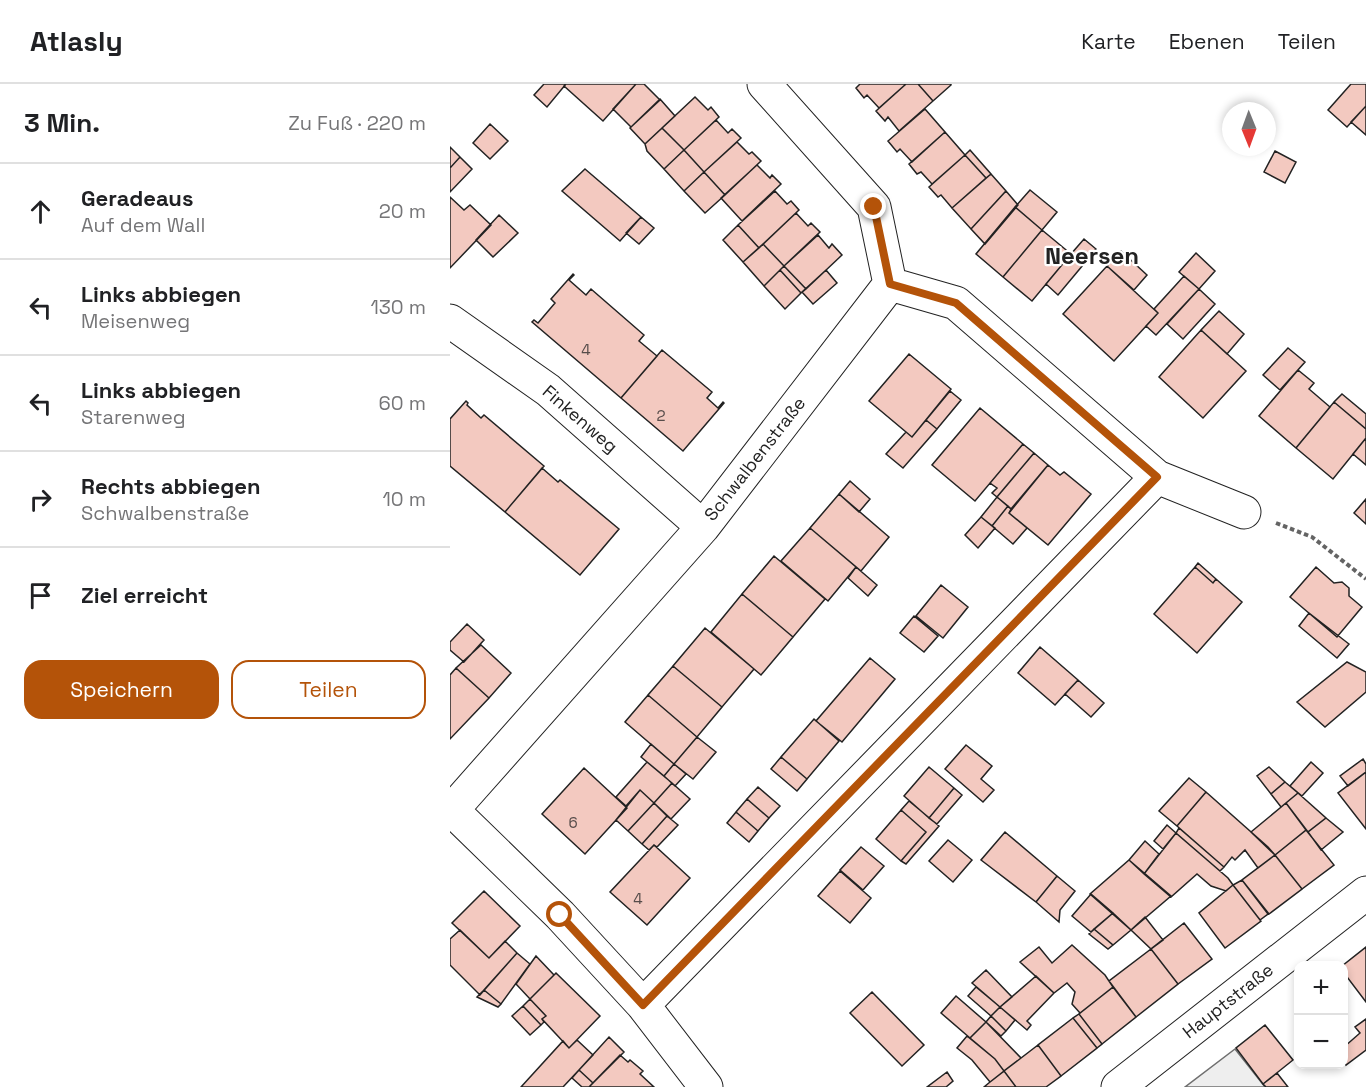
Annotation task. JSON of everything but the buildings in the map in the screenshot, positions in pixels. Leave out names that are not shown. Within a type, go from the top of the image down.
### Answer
[{"type":"street","points":[[764,84],[874,207],[890,284],[956,303],[1157,477],[1244,512]]},
{"type":"street","name":"Schwalbenstraße","points":[[451,809],[703,526],[890,284]]},
{"type":"street","name":"Finkenweg","points":[[450,321],[548,390],[703,526]]},
{"type":"street","points":[[643,1005],[1157,477]]},
{"type":"street","points":[[451,809],[560,915],[643,1005],[706,1087]]},
{"type":"street","name":"Hauptstraße","points":[[1118,1087],[1366,893]]},
{"type":"path","points":[[1244,512],[1312,537],[1366,579]]},
{"type":"shaded area","points":[[1235,1049],[1265,1087],[1185,1087]]},
{"type":"district","name":"Neersen","points":[[1092,256]]},
{"type":"route","points":[[560,915],[643,1005],[1157,477],[956,303],[890,284],[874,207]]}]
